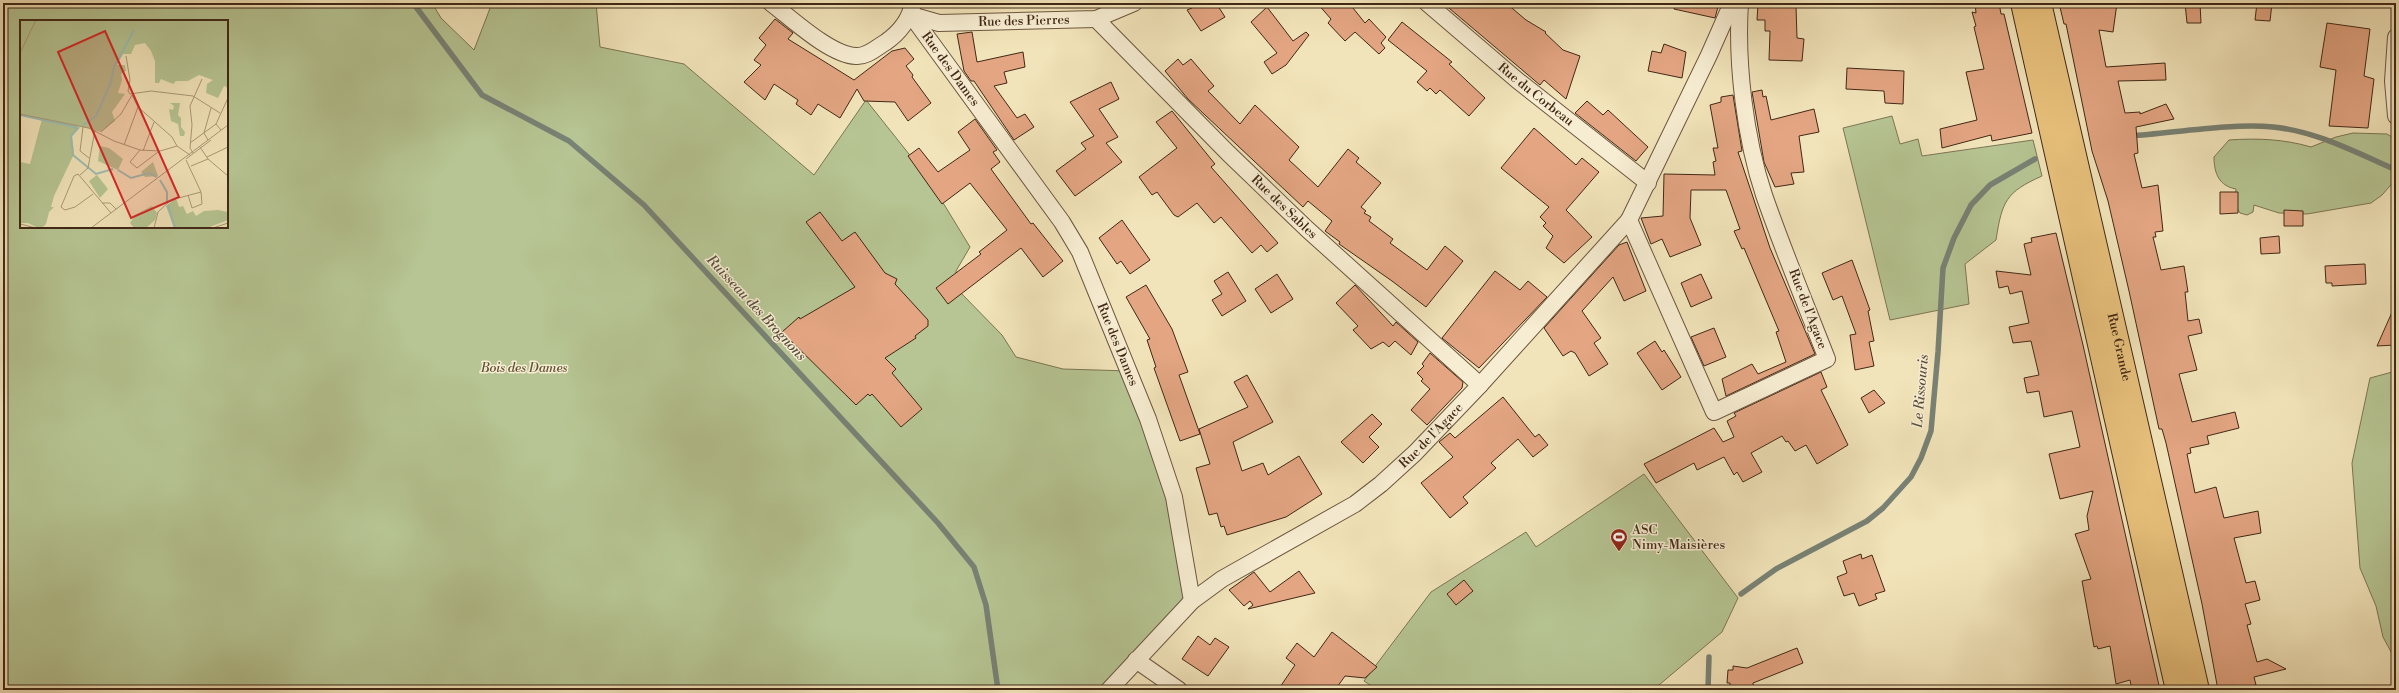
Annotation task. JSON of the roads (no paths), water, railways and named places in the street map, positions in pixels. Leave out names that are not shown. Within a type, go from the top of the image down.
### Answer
[{"type":"main road","name":"Rue Grande","points":[[2022,3],[2177,690]]},
{"type":"main road","name":"Rue Grande","points":[[2040,3],[2198,690]]},
{"type":"street","points":[[771,3],[832,48],[856,56],[865,55],[889,39],[912,9]]},
{"type":"street","name":"Rue des Pierres","points":[[912,9],[939,23],[1096,19],[1134,3]]},
{"type":"street","name":"Rue du Corbeau","points":[[1427,3],[1517,80],[1648,183]]},
{"type":"street","name":"Rue de l'Agace","points":[[1192,601],[1222,579],[1349,508],[1381,484],[1416,453],[1480,385],[1629,220],[1648,183],[1732,3]]},
{"type":"street","name":"Rue de l'Agace","points":[[1629,220],[1714,412],[1827,360],[1764,194],[1757,165],[1740,64],[1740,3]]},
{"type":"street","name":"Rue des Dames","points":[[912,9],[1062,222],[1080,252],[1145,412],[1174,497],[1192,601]]},
{"type":"street","name":"Rue des Sables","points":[[1096,19],[1228,153],[1301,223],[1480,385]]},
{"type":"street","points":[[2396,37],[2393,81],[2396,116]]},
{"type":"street","points":[[1109,690],[1192,601]]},
{"type":"street","points":[[1136,660],[1179,690]]},
{"type":"waterway","name":"Ruisseau des Brognons","points":[[413,3],[482,95],[569,141],[644,205],[938,523],[974,567],[986,605],[998,690]]},
{"type":"waterway","points":[[2130,136],[2239,126],[2289,129],[2321,138],[2396,170]]},
{"type":"waterway","name":"Le Rissouris","points":[[1741,594],[1776,569],[1867,521],[1883,508],[1911,477],[1921,458],[1931,431],[1943,268],[1954,238],[1971,205],[1990,185],[2035,159]]},
{"type":"waterway","points":[[1708,690],[1709,657]]},
{"type":"place","name":"ASC Nimy-Maisières","points":[[1619,552]]},
{"type":"park label","name":"Bois des Dames","points":[[524,368]]}]
